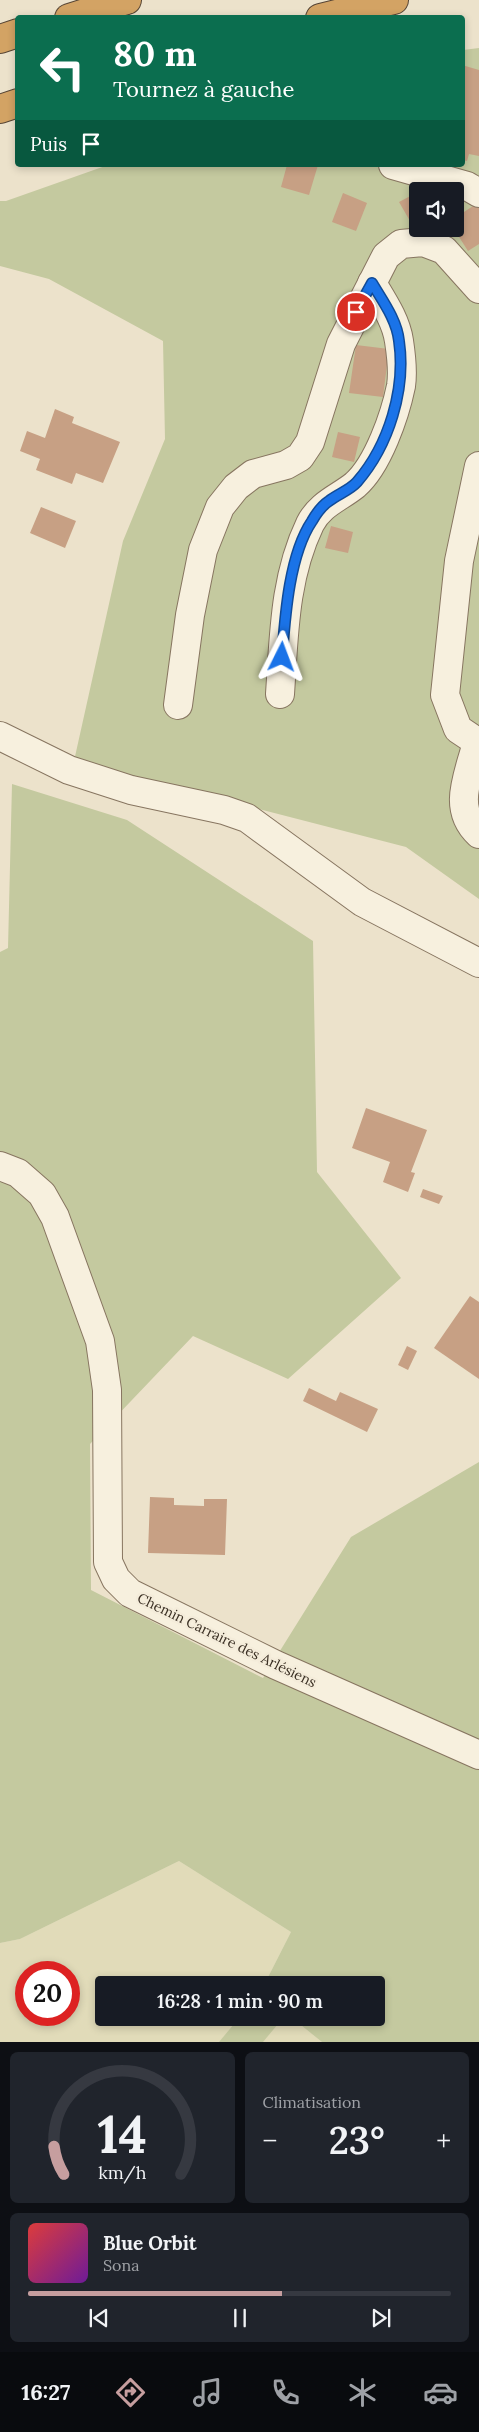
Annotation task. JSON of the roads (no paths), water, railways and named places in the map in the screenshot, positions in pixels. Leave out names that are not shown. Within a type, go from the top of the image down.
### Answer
[{"type":"highway","points":[[79,15],[127,0]]},
{"type":"highway","points":[[332,15],[394,0]]},
{"type":"highway","points":[[0,39],[15,35]]},
{"type":"highway","points":[[0,109],[15,105]]},
{"type":"street","points":[[400,167],[467,186],[479,194]]},
{"type":"street","points":[[178,705],[190,615],[203,550],[220,507],[236,487],[253,474],[286,466],[300,457],[310,442],[341,344],[386,256],[401,244],[423,242],[444,250],[479,289]]},
{"type":"street","points":[[280,694],[286,600],[298,554],[311,522],[327,502],[355,485],[370,468],[385,436],[401,385],[399,339],[390,315],[372,283]]},
{"type":"street","points":[[479,466],[459,561],[445,695],[458,730],[478,743],[462,804],[467,822],[479,834]]},
{"type":"street","points":[[0,736],[43,759],[69,770],[131,790],[224,810],[247,818],[362,902],[479,963]]},
{"type":"street","name":"Chemin Carraire des Arlésiens","points":[[0,1166],[18,1174],[42,1194],[55,1217],[100,1341],[107,1390],[108,1562],[116,1579],[130,1593],[276,1666],[479,1755]]}]
